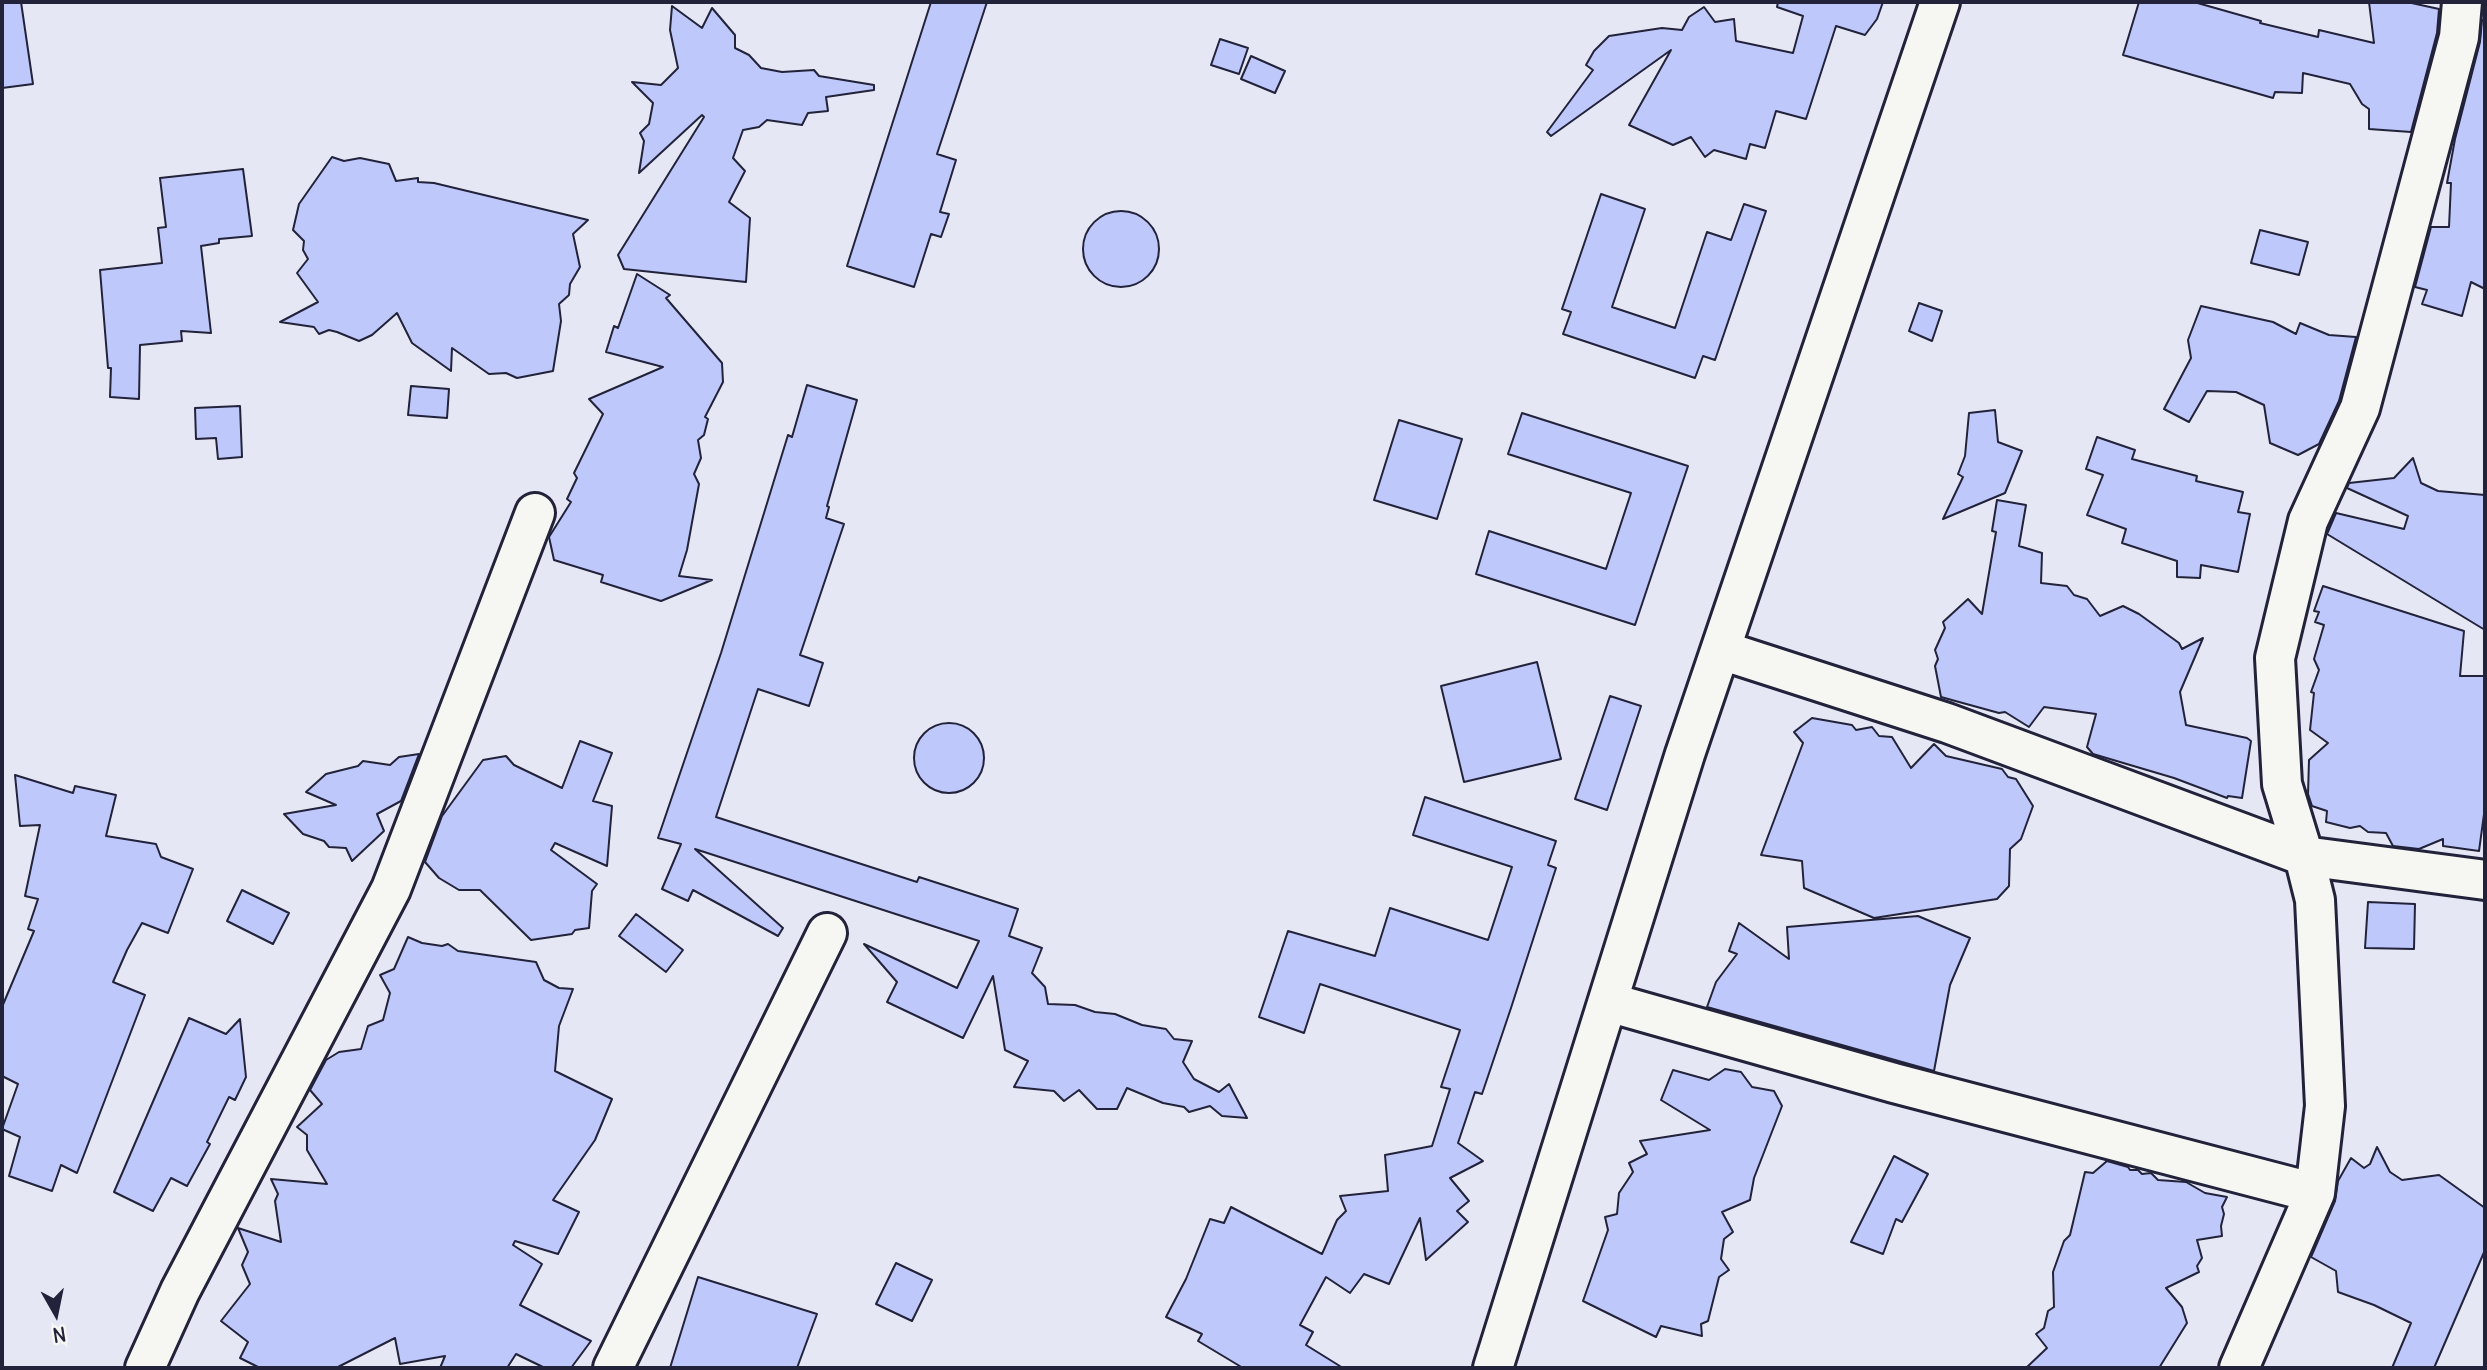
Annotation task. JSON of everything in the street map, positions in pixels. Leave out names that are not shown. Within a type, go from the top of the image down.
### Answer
[{"type":"street","points":[[1493,1368],[1721,650],[1940,2]]},
{"type":"street","points":[[2239,1368],[2315,1193],[2325,1106],[2315,900],[2282,784],[2275,658],[2308,521],[2360,408],[2459,37],[2462,2]]},
{"type":"street","points":[[145,1368],[180,1291],[391,889],[535,513]]},
{"type":"street","points":[[1721,650],[1947,723],[2304,856],[2485,880]]},
{"type":"street","points":[[613,1368],[827,933]]},
{"type":"street","points":[[1608,1002],[1894,1083],[2315,1193]]},
{"type":"building","points":[[2,2],[21,2],[33,84],[2,88]]},
{"type":"building","points":[[931,2],[987,2],[937,154],[956,160],[940,212],[949,214],[941,237],[931,234],[914,287],[847,266]]},
{"type":"building","points":[[1778,2],[1883,2],[1877,19],[1865,35],[1836,26],[1806,119],[1776,111],[1765,148],[1750,144],[1746,159],[1714,150],[1705,157],[1691,137],[1673,145],[1629,125],[1671,50],[1551,136],[1547,132],[1593,70],[1586,65],[1594,51],[1609,36],[1662,28],[1682,30],[1689,17],[1704,7],[1715,22],[1734,19],[1736,41],[1793,53],[1803,16],[1777,7]]},
{"type":"building","points":[[2139,2],[2194,2],[2261,21],[2260,23],[2318,37],[2319,30],[2374,43],[2369,2],[2407,2],[2439,9],[2437,33],[2411,132],[2369,129],[2369,109],[2362,104],[2350,84],[2303,73],[2302,93],[2275,92],[2273,98],[2123,55]]},
{"type":"building","points":[[672,6],[702,28],[712,8],[735,35],[735,48],[749,55],[761,68],[782,72],[814,70],[819,76],[874,85],[874,90],[826,97],[828,111],[808,113],[802,125],[767,120],[759,127],[743,130],[733,158],[745,171],[729,202],[750,218],[746,282],[624,269],[618,255],[704,117],[702,115],[639,173],[644,141],[640,133],[649,124],[653,103],[632,82],[661,85],[678,68],[670,30]]},
{"type":"building","points":[[2482,20],[2485,20],[2485,289],[2471,282],[2462,316],[2422,304],[2427,290],[2415,287],[2431,227],[2449,227],[2451,183],[2447,183],[2455,139],[2480,42]]},
{"type":"building","points":[[1220,39],[1248,48],[1239,74],[1211,65]]},
{"type":"building","points":[[1251,56],[1285,71],[1275,93],[1241,79]]},
{"type":"building","points":[[332,157],[344,161],[360,158],[389,164],[396,181],[418,178],[418,182],[434,183],[588,220],[573,234],[580,267],[570,284],[569,295],[559,304],[561,321],[553,371],[517,378],[506,373],[489,374],[452,348],[451,371],[412,343],[397,313],[372,335],[359,341],[329,330],[319,334],[314,327],[280,322],[318,302],[297,273],[308,259],[303,250],[304,241],[293,230],[299,204]]},
{"type":"building","points":[[243,169],[252,236],[219,239],[219,243],[201,246],[211,333],[181,331],[182,341],[140,345],[139,399],[110,397],[111,368],[108,368],[100,270],[162,263],[158,228],[166,227],[160,178]]},
{"type":"building","points":[[1601,194],[1645,209],[1612,307],[1675,328],[1707,232],[1731,240],[1744,204],[1766,211],[1715,360],[1703,356],[1695,378],[1563,334],[1571,312],[1562,309]]},
{"type":"building","points":[[1129,211],[1142,217],[1153,228],[1159,241],[1157,264],[1142,281],[1129,287],[1113,287],[1100,281],[1085,264],[1083,241],[1089,228],[1106,213]]},
{"type":"building","points":[[2260,230],[2308,242],[2299,275],[2251,263]]},
{"type":"building","points":[[637,274],[670,295],[666,298],[722,363],[723,382],[705,417],[708,419],[704,435],[698,440],[701,458],[694,474],[699,484],[687,550],[679,576],[712,580],[661,601],[601,582],[603,575],[554,560],[549,537],[571,502],[567,499],[577,478],[574,473],[603,414],[589,399],[663,367],[606,352],[614,326],[618,328]]},
{"type":"building","points":[[1919,303],[1942,311],[1932,341],[1909,331]]},
{"type":"building","points":[[2201,306],[2273,322],[2296,334],[2300,323],[2329,335],[2356,337],[2339,401],[2319,444],[2298,455],[2270,443],[2264,405],[2236,392],[2207,391],[2189,422],[2164,409],[2191,358],[2188,340]]},
{"type":"building","points":[[807,385],[857,400],[827,506],[826,518],[844,524],[800,655],[823,663],[809,706],[758,689],[716,817],[917,882],[919,877],[1018,909],[1009,936],[1042,948],[1032,973],[1045,987],[1048,1004],[1075,1005],[1095,1012],[1115,1014],[1142,1025],[1166,1029],[1174,1039],[1192,1041],[1183,1062],[1194,1079],[1219,1092],[1229,1084],[1247,1118],[1222,1116],[1210,1106],[1189,1112],[1184,1107],[1163,1103],[1127,1088],[1117,1109],[1097,1109],[1079,1090],[1064,1101],[1054,1091],[1014,1087],[1028,1061],[1005,1050],[993,976],[963,1038],[887,1002],[897,982],[864,944],[957,988],[979,941],[695,849],[783,928],[778,936],[693,890],[688,901],[662,889],[681,844],[658,838],[721,653],[788,435],[792,437]]},
{"type":"building","points":[[411,386],[449,389],[447,418],[408,415]]},
{"type":"building","points":[[240,406],[242,457],[218,459],[216,438],[196,439],[195,408]]},
{"type":"building","points":[[1995,410],[1998,442],[2022,451],[2005,493],[1943,519],[1963,477],[1958,474],[1965,456],[1969,413]]},
{"type":"building","points":[[1522,413],[1688,466],[1635,625],[1476,574],[1489,531],[1606,569],[1631,493],[1508,454]]},
{"type":"building","points":[[1399,420],[1462,439],[1437,519],[1374,500]]},
{"type":"building","points":[[2097,437],[2135,450],[2132,459],[2197,476],[2196,481],[2243,492],[2238,512],[2250,514],[2238,572],[2201,565],[2200,578],[2177,577],[2177,561],[2122,543],[2126,529],[2087,515],[2103,475],[2086,469]]},
{"type":"building","points":[[2413,458],[2421,483],[2438,491],[2485,495],[2485,630],[2327,534],[2336,513],[2404,529],[2408,516],[2347,488],[2349,483],[2394,478]]},
{"type":"building","points":[[1997,500],[2026,505],[2019,546],[2042,553],[2041,583],[2067,586],[2074,595],[2087,599],[2100,616],[2123,606],[2139,614],[2179,643],[2182,649],[2203,638],[2180,692],[2186,725],[2251,741],[2242,798],[2227,798],[2174,778],[2093,754],[2087,747],[2096,714],[2044,707],[2029,727],[2005,712],[1999,713],[1941,697],[1935,650],[1945,628],[1943,622],[1968,599],[1982,614],[1996,532],[1992,531]]},
{"type":"building","points":[[2323,586],[2464,631],[2460,676],[2485,676],[2485,807],[2479,851],[2443,846],[2443,839],[2419,849],[2393,846],[2386,833],[2368,832],[2360,826],[2350,828],[2326,822],[2327,811],[2312,806],[2308,794],[2309,760],[2328,743],[2310,730],[2314,693],[2311,692],[2319,670],[2314,659],[2324,625],[2315,622],[2319,612],[2314,611]]},
{"type":"building","points":[[1537,662],[1561,759],[1464,782],[1441,686]]},
{"type":"building","points":[[1610,696],[1641,706],[1607,810],[1575,799]]},
{"type":"building","points":[[1812,718],[1852,725],[1856,730],[1872,727],[1879,736],[1892,737],[1911,768],[1934,744],[1946,756],[2002,769],[2008,777],[2016,779],[2033,806],[2021,839],[2010,849],[2009,886],[1997,899],[1874,918],[1804,888],[1802,861],[1761,855],[1803,743],[1794,732]]},
{"type":"building","points":[[949,723],[968,729],[978,739],[984,758],[978,777],[968,787],[949,793],[930,787],[920,777],[914,758],[920,739],[930,729]]},
{"type":"building","points":[[580,741],[612,753],[593,801],[612,806],[607,866],[555,843],[551,850],[597,884],[592,891],[589,928],[575,930],[572,934],[531,940],[480,890],[459,890],[439,878],[425,862],[442,816],[483,760],[506,756],[514,765],[562,788]]},
{"type":"building","points":[[419,754],[401,801],[377,814],[384,831],[352,861],[346,848],[329,847],[324,841],[303,834],[284,814],[336,805],[306,792],[326,774],[358,766],[363,761],[390,765],[399,757]]},
{"type":"building","points":[[15,775],[73,793],[75,786],[116,795],[106,836],[156,844],[161,857],[193,869],[168,933],[142,923],[127,950],[113,982],[145,995],[77,1173],[61,1165],[52,1191],[9,1176],[20,1137],[2,1129],[18,1084],[2,1076],[2,1007],[34,931],[28,929],[38,899],[25,896],[40,825],[20,826]]},
{"type":"building","points":[[1425,797],[1556,841],[1548,865],[1556,868],[1511,1008],[1482,1094],[1475,1092],[1458,1143],[1483,1161],[1450,1178],[1469,1201],[1457,1211],[1468,1222],[1426,1260],[1420,1218],[1389,1284],[1364,1274],[1350,1293],[1326,1277],[1300,1325],[1313,1332],[1306,1345],[1343,1368],[1243,1368],[1198,1341],[1202,1334],[1166,1317],[1186,1279],[1210,1219],[1224,1223],[1231,1207],[1322,1254],[1337,1220],[1346,1211],[1340,1196],[1388,1191],[1385,1155],[1432,1146],[1450,1089],[1441,1087],[1460,1030],[1320,984],[1304,1033],[1259,1017],[1288,931],[1375,956],[1390,908],[1488,940],[1512,867],[1413,835]]},
{"type":"building","points":[[242,890],[289,913],[273,944],[227,921]]},
{"type":"building","points":[[2368,902],[2415,904],[2414,949],[2365,948]]},
{"type":"building","points":[[636,914],[683,950],[666,972],[619,936]]},
{"type":"building","points":[[1918,916],[1970,938],[1950,985],[1934,1071],[1707,1007],[1716,982],[1737,954],[1729,951],[1739,923],[1789,959],[1787,927]]},
{"type":"building","points":[[408,937],[422,943],[442,946],[448,944],[458,951],[536,962],[544,980],[559,988],[573,989],[559,1026],[555,1071],[612,1099],[595,1140],[553,1200],[579,1212],[558,1254],[515,1241],[513,1245],[542,1264],[520,1305],[591,1341],[571,1368],[545,1368],[516,1354],[507,1368],[440,1368],[445,1356],[400,1364],[395,1338],[336,1368],[260,1368],[240,1358],[248,1342],[221,1321],[250,1284],[242,1265],[248,1252],[238,1228],[281,1242],[275,1201],[278,1194],[271,1179],[327,1184],[307,1150],[307,1135],[297,1127],[322,1104],[310,1090],[326,1060],[339,1052],[361,1049],[368,1026],[383,1020],[390,993],[380,975],[394,969]]},
{"type":"building","points":[[189,1018],[226,1034],[240,1019],[246,1077],[235,1100],[229,1097],[207,1142],[210,1144],[187,1186],[171,1178],[153,1211],[114,1192]]},
{"type":"building","points":[[1725,1069],[1741,1072],[1752,1087],[1774,1091],[1782,1106],[1754,1178],[1750,1200],[1722,1212],[1733,1232],[1724,1239],[1721,1259],[1729,1270],[1719,1277],[1708,1321],[1701,1324],[1702,1336],[1661,1326],[1656,1337],[1583,1301],[1608,1230],[1605,1217],[1617,1214],[1619,1193],[1633,1172],[1629,1163],[1647,1154],[1640,1141],[1710,1130],[1661,1100],[1673,1070],[1709,1080]]},
{"type":"building","points":[[2377,1147],[2390,1172],[2402,1180],[2439,1175],[2485,1208],[2485,1250],[2434,1368],[2392,1368],[2411,1323],[2374,1305],[2338,1292],[2336,1271],[2311,1257],[2335,1201],[2338,1181],[2351,1158],[2364,1168],[2370,1164]]},
{"type":"building","points":[[1894,1156],[1928,1174],[1902,1222],[1896,1219],[1883,1254],[1851,1242]]},
{"type":"building","points":[[2107,1161],[2130,1170],[2138,1170],[2142,1174],[2151,1173],[2158,1180],[2186,1182],[2205,1193],[2227,1197],[2222,1207],[2222,1236],[2197,1240],[2202,1258],[2197,1266],[2199,1272],[2166,1288],[2182,1307],[2187,1323],[2159,1368],[2026,1368],[2047,1348],[2036,1334],[2044,1328],[2048,1311],[2054,1307],[2053,1272],[2064,1241],[2070,1235],[2085,1172],[2093,1173]]},
{"type":"building","points":[[896,1263],[932,1280],[912,1321],[876,1304]]},
{"type":"building","points":[[698,1277],[817,1314],[797,1368],[670,1368]]}]
